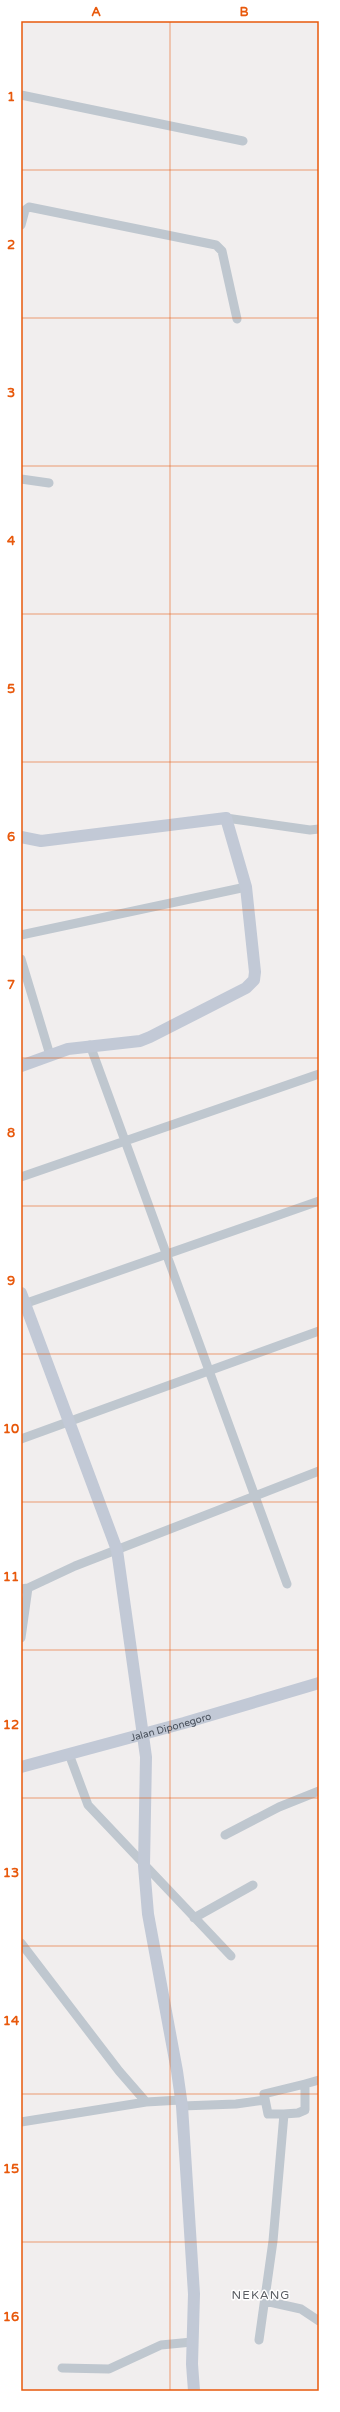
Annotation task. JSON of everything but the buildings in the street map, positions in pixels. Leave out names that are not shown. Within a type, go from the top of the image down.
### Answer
[{"type":"street","points":[[21,95],[243,141]]},
{"type":"street","points":[[21,225],[25,210],[29,207],[216,245],[222,251],[237,319]]},
{"type":"street","points":[[21,479],[50,483]]},
{"type":"street","points":[[21,837],[41,841],[226,818],[310,830],[319,829]]},
{"type":"street","points":[[21,1066],[50,1055],[90,1045],[140,1041],[252,983],[255,972],[246,887],[226,818]]},
{"type":"street","points":[[21,935],[246,887]]},
{"type":"street","points":[[21,959],[50,1055]]},
{"type":"street","points":[[90,1045],[287,1584]]},
{"type":"street","points":[[21,1177],[126,1142],[319,1074]]},
{"type":"street","points":[[194,2391],[192,2342],[194,2294],[181,2103],[148,1914],[144,1866],[147,1781],[143,1735],[117,1550],[22,1301],[166,1254],[319,1201]]},
{"type":"street","points":[[21,1439],[319,1330]]},
{"type":"street","points":[[21,1638],[25,1589],[117,1550],[319,1471]]},
{"type":"street","name":"Jalan Diponegoro","points":[[21,1767],[143,1735],[319,1683]]},
{"type":"street","points":[[69,1754],[88,1805],[144,1866],[231,1956]]},
{"type":"street","points":[[225,1835],[279,1807],[319,1791]]},
{"type":"street","points":[[194,1918],[253,1885]]},
{"type":"street","points":[[21,1942],[119,2071],[146,2102]]},
{"type":"street","points":[[305,2084],[304,2110],[298,2113],[268,2114],[265,2100],[266,2093],[319,2080]]},
{"type":"street","points":[[21,2122],[146,2102],[236,2104],[265,2100]]},
{"type":"street","points":[[259,2340],[273,2241],[284,2114]]},
{"type":"street","points":[[265,2301],[301,2309],[319,2321]]},
{"type":"street","points":[[62,2368],[109,2368],[161,2345],[192,2342]]},
{"type":"district","name":"NEKANG","points":[[261,2295]]}]
